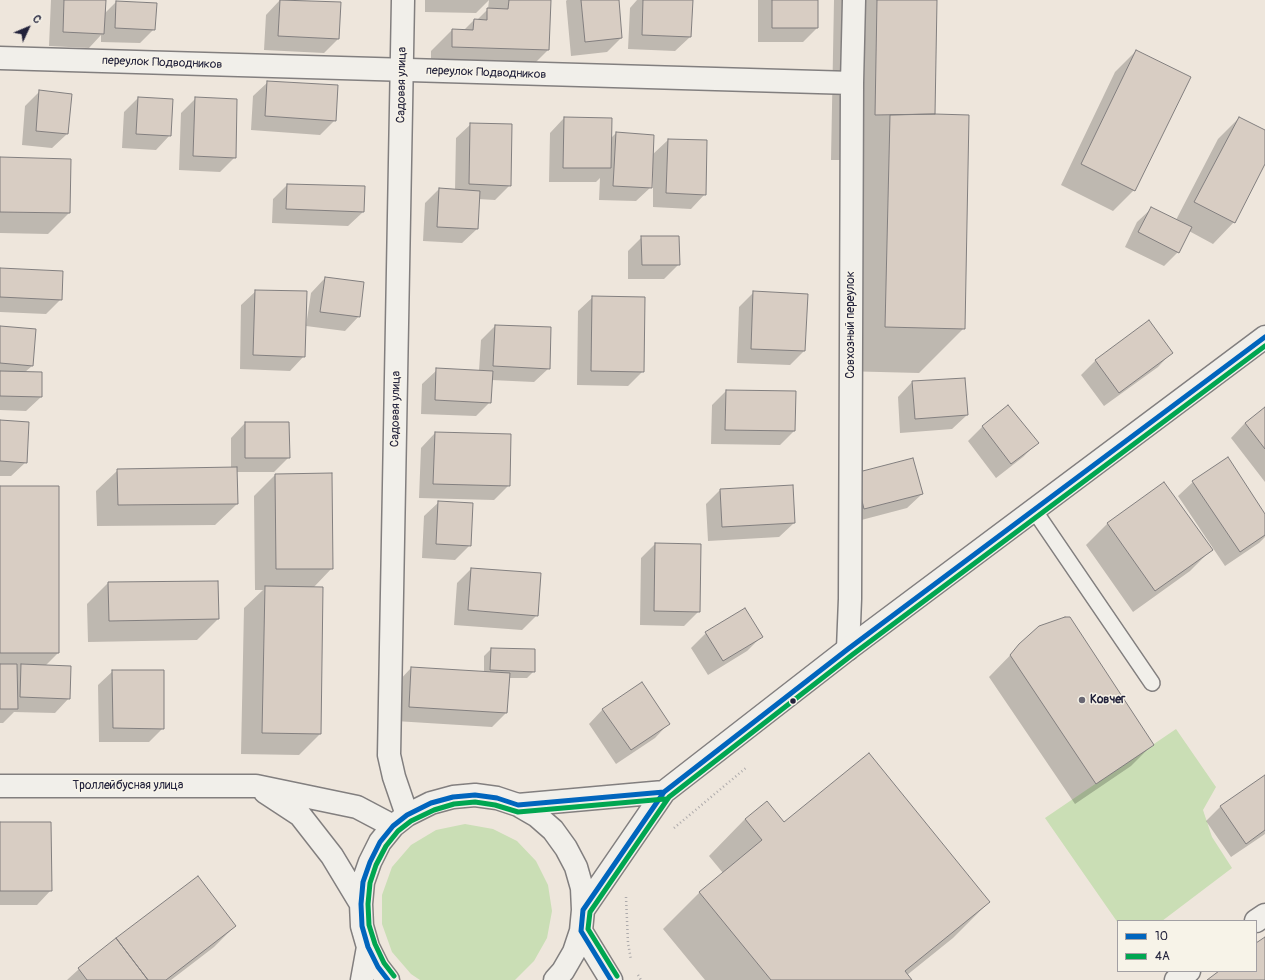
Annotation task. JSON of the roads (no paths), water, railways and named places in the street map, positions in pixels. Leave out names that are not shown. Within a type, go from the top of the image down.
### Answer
[{"type":"main road","name":"Садовая улица","points":[[400,820],[394,777],[389,755],[403,0]]},
{"type":"main road","name":"Совхозный переулок","points":[[848,649],[850,583],[852,83],[854,0]]},
{"type":"main road","name":"переулок Подводников","points":[[0,58],[402,71],[852,83]]},
{"type":"main road","points":[[583,910],[664,792],[848,649],[1265,337]]},
{"type":"main road","name":"Троллейбусная улица","points":[[0,786],[256,786],[357,807],[400,820]]},
{"type":"main road","points":[[256,786],[300,815],[332,856],[360,904]]},
{"type":"main road","points":[[518,805],[664,792]]},
{"type":"main road","points":[[388,980],[378,966],[368,947],[362,926],[360,904],[363,882],[370,862],[380,842],[400,820],[431,803],[453,797],[475,795],[497,798],[518,805],[537,816],[553,830],[566,848],[576,867],[582,888],[583,910],[581,931],[574,952],[556,980]]},
{"type":"main road","points":[[581,931],[611,980]]},
{"type":"main road","points":[[362,980],[368,947]]},
{"type":"main road","points":[[1176,980],[1187,972]]},
{"type":"lane","points":[[1034,510],[1152,683]]},
{"type":"place","name":"Ковчег","points":[[1082,700]]}]
